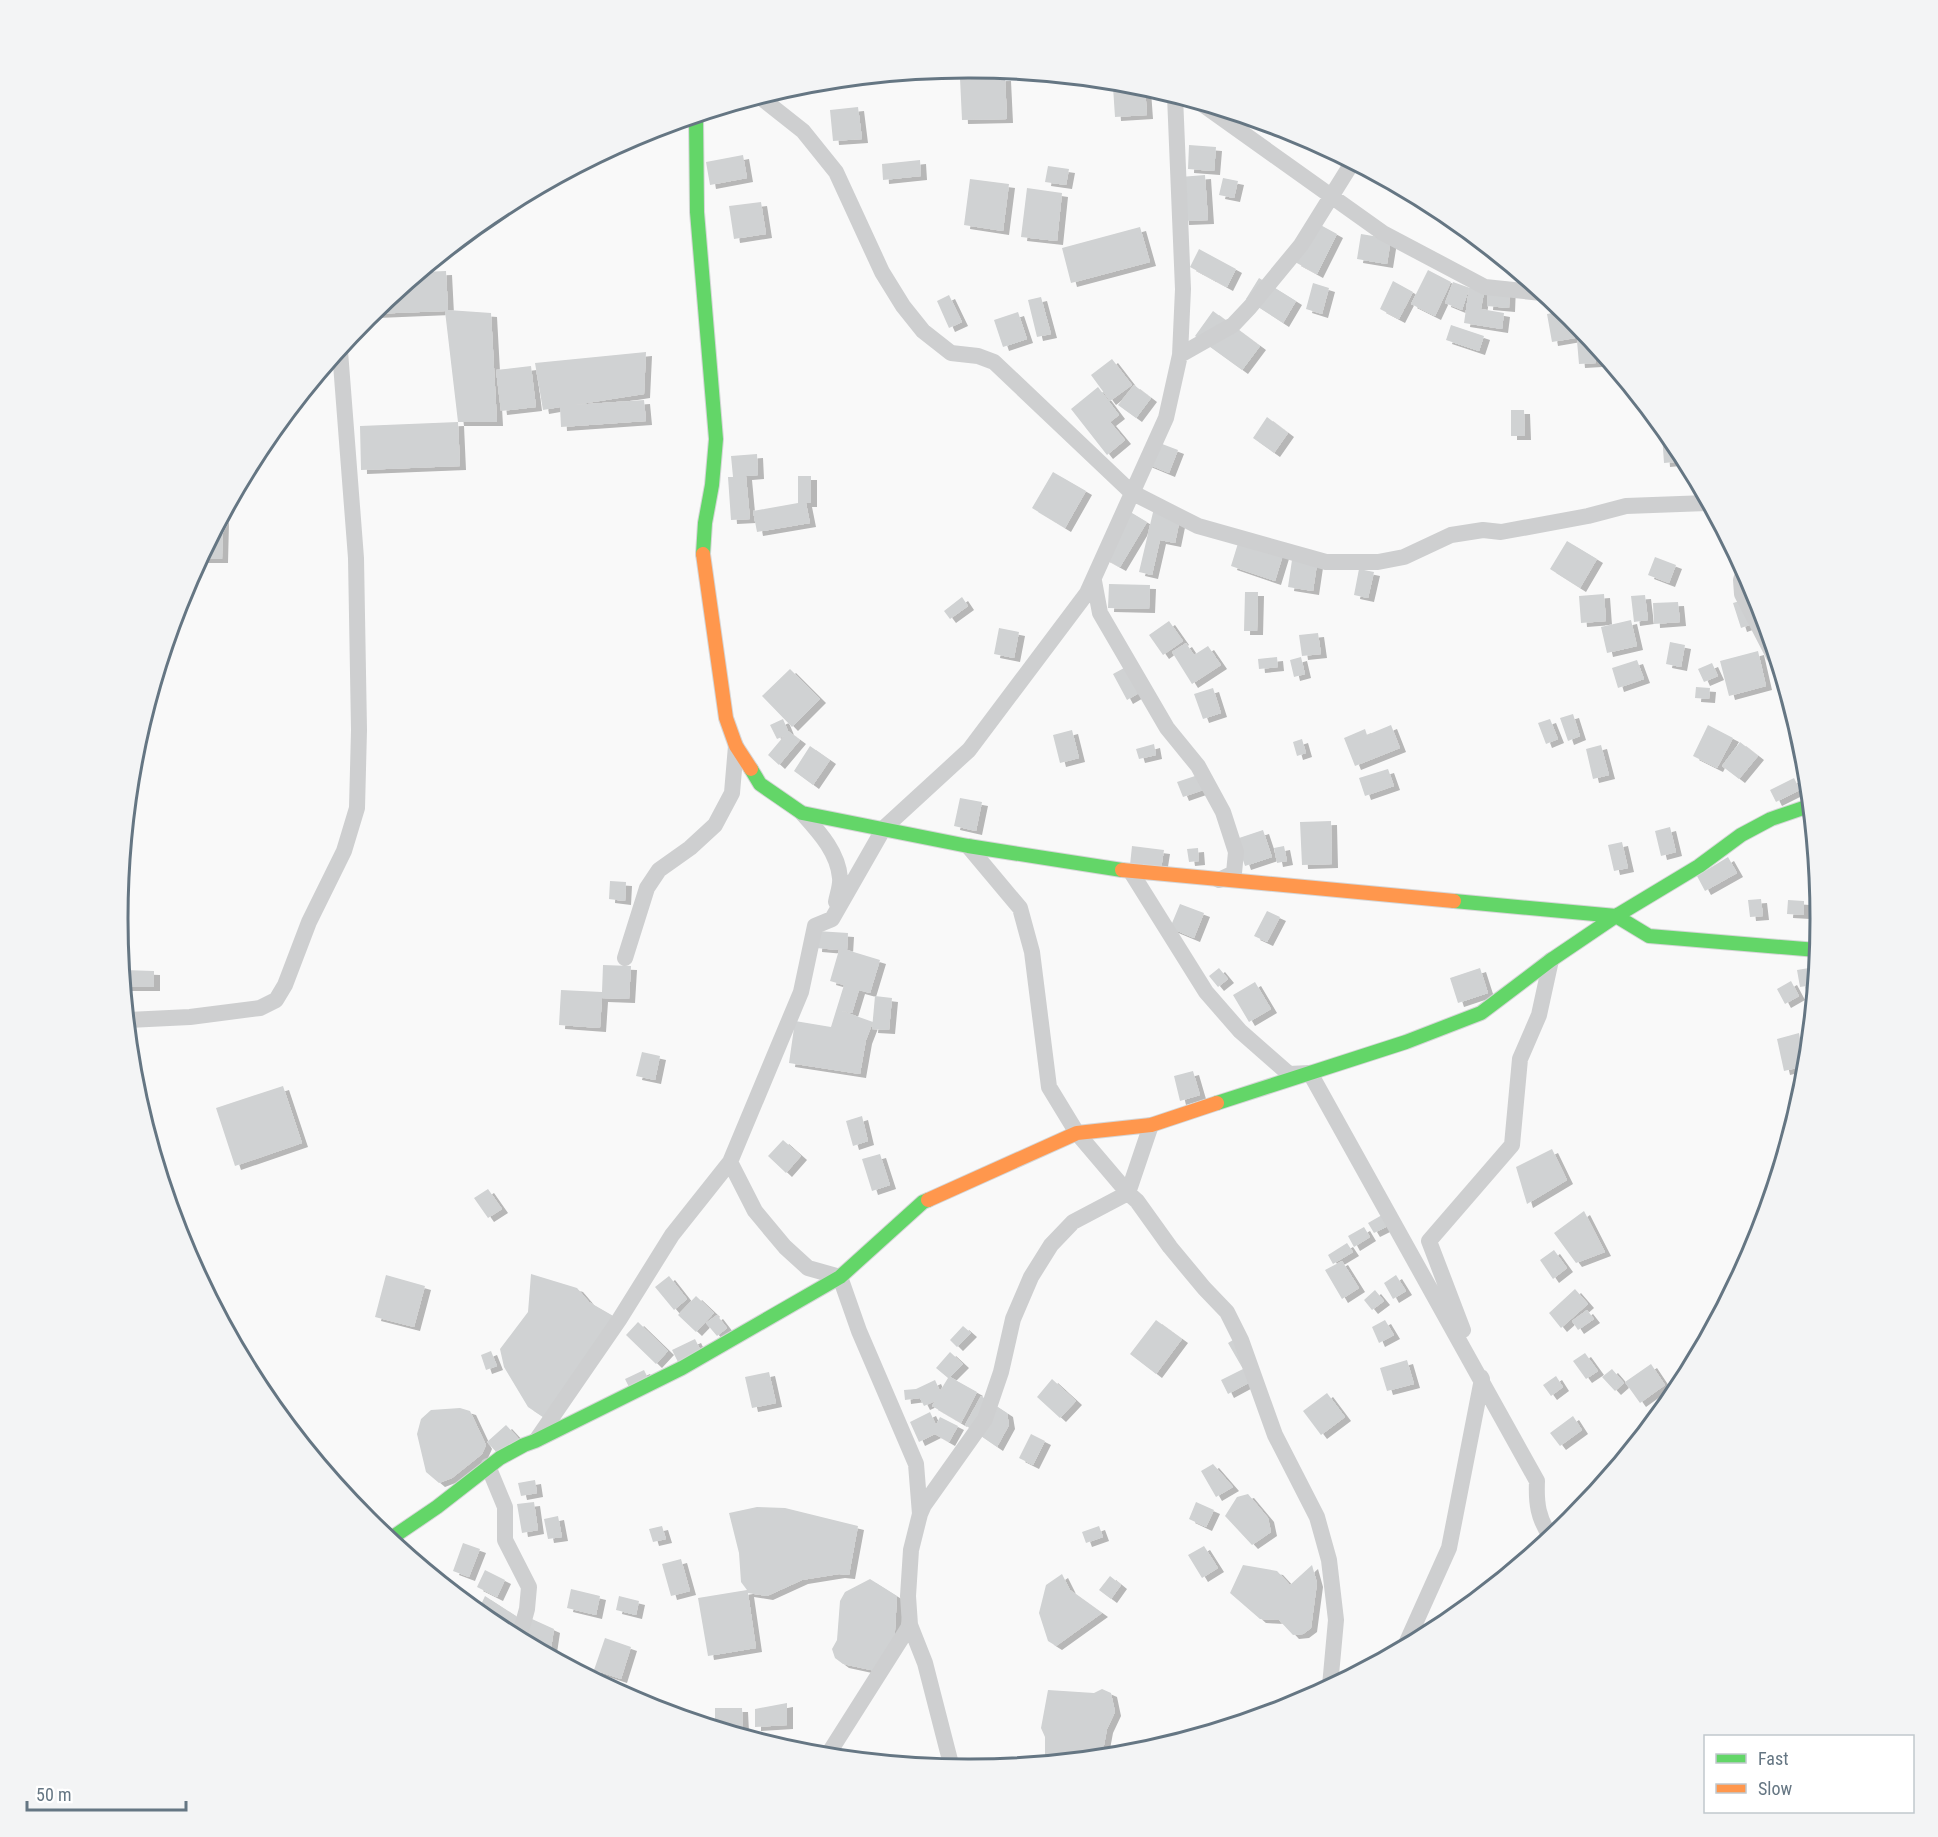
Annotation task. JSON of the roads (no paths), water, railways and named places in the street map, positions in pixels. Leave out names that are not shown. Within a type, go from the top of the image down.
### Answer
[{"type":"street","points":[[768,103],[803,131],[836,172],[882,272],[903,306],[923,331],[951,353],[978,356],[994,362],[1131,492],[1198,526],[1326,562],[1378,562],[1404,557],[1451,535],[1483,530],[1501,532],[1588,516],[1626,506],[1700,503]]},
{"type":"street","points":[[535,1441],[619,1320],[672,1235],[730,1162],[801,992],[814,926],[832,919],[884,828],[969,750],[1069,619],[1094,581],[1131,492],[1166,418],[1180,355],[1183,289],[1175,104]]},
{"type":"street","points":[[1220,117],[1383,233],[1485,287],[1528,292]]},
{"type":"street","points":[[696,124],[696,212],[717,439],[705,523],[703,559],[726,718],[736,746],[760,784],[802,813],[824,838],[836,858],[840,880],[832,919]]},
{"type":"street","points":[[1180,355],[1233,325],[1250,307],[1301,245],[1348,169]]},
{"type":"street","points":[[135,1020],[190,1017],[260,1008],[276,1000],[285,984],[309,922],[344,852],[357,808],[359,730],[356,558],[341,360]]},
{"type":"street","points":[[1094,581],[1100,613],[1167,728],[1198,766],[1223,812],[1236,852],[1234,873],[1219,880]]},
{"type":"street","points":[[1742,587],[1742,594],[1752,614]]},
{"type":"street","points":[[625,958],[646,888],[659,870],[690,848],[715,825],[732,793],[736,746]]},
{"type":"street","points":[[397,1534],[488,1466],[524,1443],[535,1441],[682,1368],[840,1277],[923,1202],[1077,1133],[1151,1125],[1406,1042],[1481,1013],[1551,960],[1616,916],[1699,866],[1741,835],[1771,819],[1802,808]]},
{"type":"street","points":[[802,813],[968,846],[1131,872],[1616,916],[1650,936],[1809,950]]},
{"type":"street","points":[[968,846],[1020,908],[1032,952],[1049,1087],[1077,1133],[1137,1202],[1183,1263],[1227,1312],[1241,1340],[1275,1435],[1317,1517],[1329,1560],[1336,1620],[1331,1677]]},
{"type":"street","points":[[1131,872],[1206,992],[1240,1031],[1289,1074],[1310,1073]]},
{"type":"street","points":[[1411,1632],[1449,1548],[1482,1379],[1429,1241],[1512,1145],[1520,1059],[1539,1015],[1551,960]]},
{"type":"street","points":[[1310,1073],[1537,1481],[1536,1501],[1541,1523],[1545,1529]]},
{"type":"street","points":[[950,1758],[925,1663],[910,1625],[908,1596],[911,1550],[920,1514],[985,1419],[1001,1372],[1013,1319],[1031,1277],[1051,1245],[1073,1222],[1128,1193],[1151,1125]]},
{"type":"street","points":[[730,1162],[755,1212],[785,1247],[808,1268],[840,1277]]},
{"type":"street","points":[[840,1277],[863,1341],[916,1464],[920,1514]]},
{"type":"street","points":[[488,1466],[505,1507],[506,1540],[529,1587],[527,1609],[521,1629]]},
{"type":"street","points":[[832,1748],[910,1625]]}]
